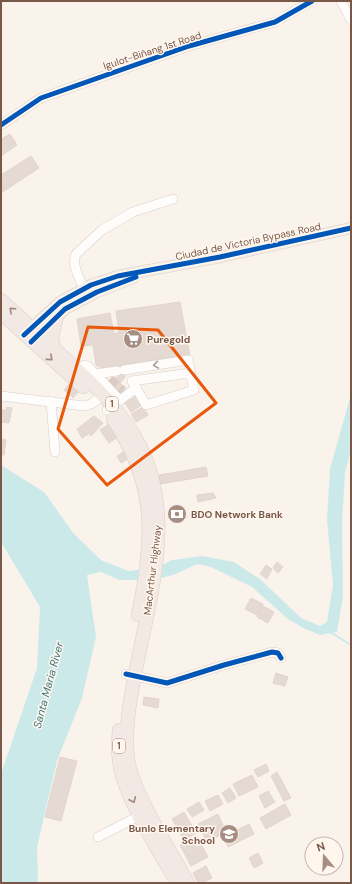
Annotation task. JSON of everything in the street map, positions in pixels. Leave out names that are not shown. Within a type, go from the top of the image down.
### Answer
[{"type":"highway","name":"MacArthur Highway","points":[[1,300],[31,334],[74,373],[113,399],[149,468],[156,495],[159,525],[153,545],[146,598],[130,675],[128,726],[129,764],[144,813],[177,883]]},
{"type":"highway","name":"MacArthur Highway","points":[[1,313],[54,348],[74,373]]},
{"type":"highway","points":[[54,348],[52,337],[57,317]]},
{"type":"highway","name":"MacArthur Highway","points":[[144,813],[188,883]]},
{"type":"main road","name":"Ciudad de Victoria Bypass Road","points":[[31,334],[60,302],[84,288],[118,276],[228,256],[351,228]]},
{"type":"main road","name":"Ciudad de Victoria Bypass Road","points":[[31,334],[65,310],[97,292],[131,279],[148,270]]},
{"type":"street","name":"Igulot-Biñang 1st Road","points":[[1,125],[32,103],[66,88],[189,46],[275,22],[312,1]]},
{"type":"street","points":[[341,1],[351,20]]},
{"type":"street","points":[[84,288],[75,266],[74,259],[76,254],[102,230],[133,212],[173,199]]},
{"type":"street","points":[[103,375],[121,370],[188,360],[194,390],[146,405],[132,381],[190,373]]},
{"type":"street","points":[[74,373],[84,365],[103,375],[113,399]]},
{"type":"street","points":[[1,396],[84,406],[113,399],[136,388]]},
{"type":"street","points":[[51,401],[55,452]]},
{"type":"street","points":[[130,675],[167,684],[224,665],[272,652],[278,653],[281,658]]},
{"type":"street","points":[[98,837],[144,813]]},
{"type":"highlighted area","points":[[88,327],[158,330],[216,403],[107,485],[58,429]]},
{"type":"water","name":"Santa Maria River","points":[[351,394],[351,450],[345,473],[342,523],[343,596],[337,632],[320,635],[303,628],[288,619],[252,587],[211,567],[197,564],[173,575],[154,580],[119,580],[101,572],[87,575],[96,637],[82,698],[57,761],[37,847],[38,883],[1,883],[1,774],[37,668],[40,607],[1,542],[1,465],[44,492],[74,534],[101,560],[128,571],[156,568],[172,560],[203,556],[234,562],[261,580],[301,618],[320,626],[327,622],[333,585],[327,520],[330,469]]},
{"type":"building","points":[[10,134],[17,145],[1,156],[1,139]]},
{"type":"building","points":[[31,156],[39,168],[1,193],[1,175]]},
{"type":"building","name":"Puregold","points":[[180,302],[190,356],[147,361],[147,364],[135,366],[135,363],[102,368],[96,365],[93,345],[81,346],[77,319],[110,313],[114,334],[119,332],[116,311]]},
{"type":"building","points":[[123,365],[125,377],[120,383],[125,389],[119,394],[107,382],[113,377],[115,379],[119,376],[116,366]]},
{"type":"building","points":[[69,384],[78,392],[73,398],[64,390]]},
{"type":"building","points":[[136,396],[142,405],[131,412],[125,403]]},
{"type":"building","points":[[7,407],[12,408],[9,423],[1,422],[2,410],[6,410]]},
{"type":"building","points":[[143,407],[148,415],[136,422],[131,414]]},
{"type":"building","points":[[94,416],[103,423],[91,436],[90,433],[82,438],[77,429]]},
{"type":"building","points":[[109,424],[118,437],[109,443],[100,430]]},
{"type":"building","points":[[1,439],[6,440],[4,455],[1,455]]},
{"type":"building","points":[[127,450],[131,457],[121,463],[117,456]]},
{"type":"building","points":[[206,467],[208,476],[160,484],[159,475]]},
{"type":"building","points":[[213,493],[216,498],[198,502],[197,495]]},
{"type":"building","points":[[184,508],[187,517],[176,520],[173,511]]},
{"type":"building","points":[[277,562],[283,567],[278,573],[273,568]]},
{"type":"building","points":[[266,565],[272,569],[267,579],[260,574]]},
{"type":"building","points":[[251,598],[263,604],[257,615],[245,609]]},
{"type":"building","points":[[263,606],[274,612],[268,623],[257,617]]},
{"type":"building","points":[[276,673],[288,677],[285,686],[273,683]]},
{"type":"building","points":[[144,697],[159,699],[158,708],[143,705]]},
{"type":"building","points":[[60,757],[77,761],[61,821],[45,817]]},
{"type":"building","points":[[266,764],[269,771],[258,777],[254,770]]},
{"type":"building","points":[[277,772],[291,798],[284,801],[271,776]]},
{"type":"building","points":[[252,775],[258,787],[239,796],[233,784]]},
{"type":"building","points":[[230,788],[236,798],[228,803],[222,793]]},
{"type":"building","points":[[268,791],[275,802],[265,808],[259,796]]},
{"type":"building","points":[[218,795],[223,804],[210,811],[205,801]]},
{"type":"building","points":[[199,802],[204,810],[192,817],[187,809]]},
{"type":"building","points":[[285,804],[291,815],[266,829],[260,818]]},
{"type":"building","points":[[184,812],[196,833],[184,840],[172,819]]},
{"type":"building","points":[[218,814],[226,832],[207,842],[198,824]]},
{"type":"building","points":[[249,824],[254,834],[228,847],[223,837]]},
{"type":"building","points":[[197,836],[208,857],[191,866],[180,845]]},
{"type":"building","points":[[258,853],[263,863],[254,868],[249,858]]},
{"type":"building","points":[[206,866],[212,878],[202,883],[198,883],[193,873]]},
{"type":"waterway","points":[[330,632],[351,645]]},
{"type":"tunnel","points":[[110,379],[123,391]]},
{"type":"cycle path","points":[[1,125],[41,98],[189,46],[275,22],[312,1]]},
{"type":"cycle path","points":[[24,335],[60,302],[91,285],[118,276],[220,257],[351,228]]},
{"type":"cycle path","points":[[31,342],[65,309],[97,292],[136,277]]},
{"type":"cycle path","points":[[126,674],[167,683],[272,652],[278,653],[281,658]]},
{"type":"place","name":"Puregold","points":[[133,339]]},
{"type":"place","name":"BDO Network Bank","points":[[177,514]]},
{"type":"place","name":"Bunlo Elementary School","points":[[229,834]]}]
